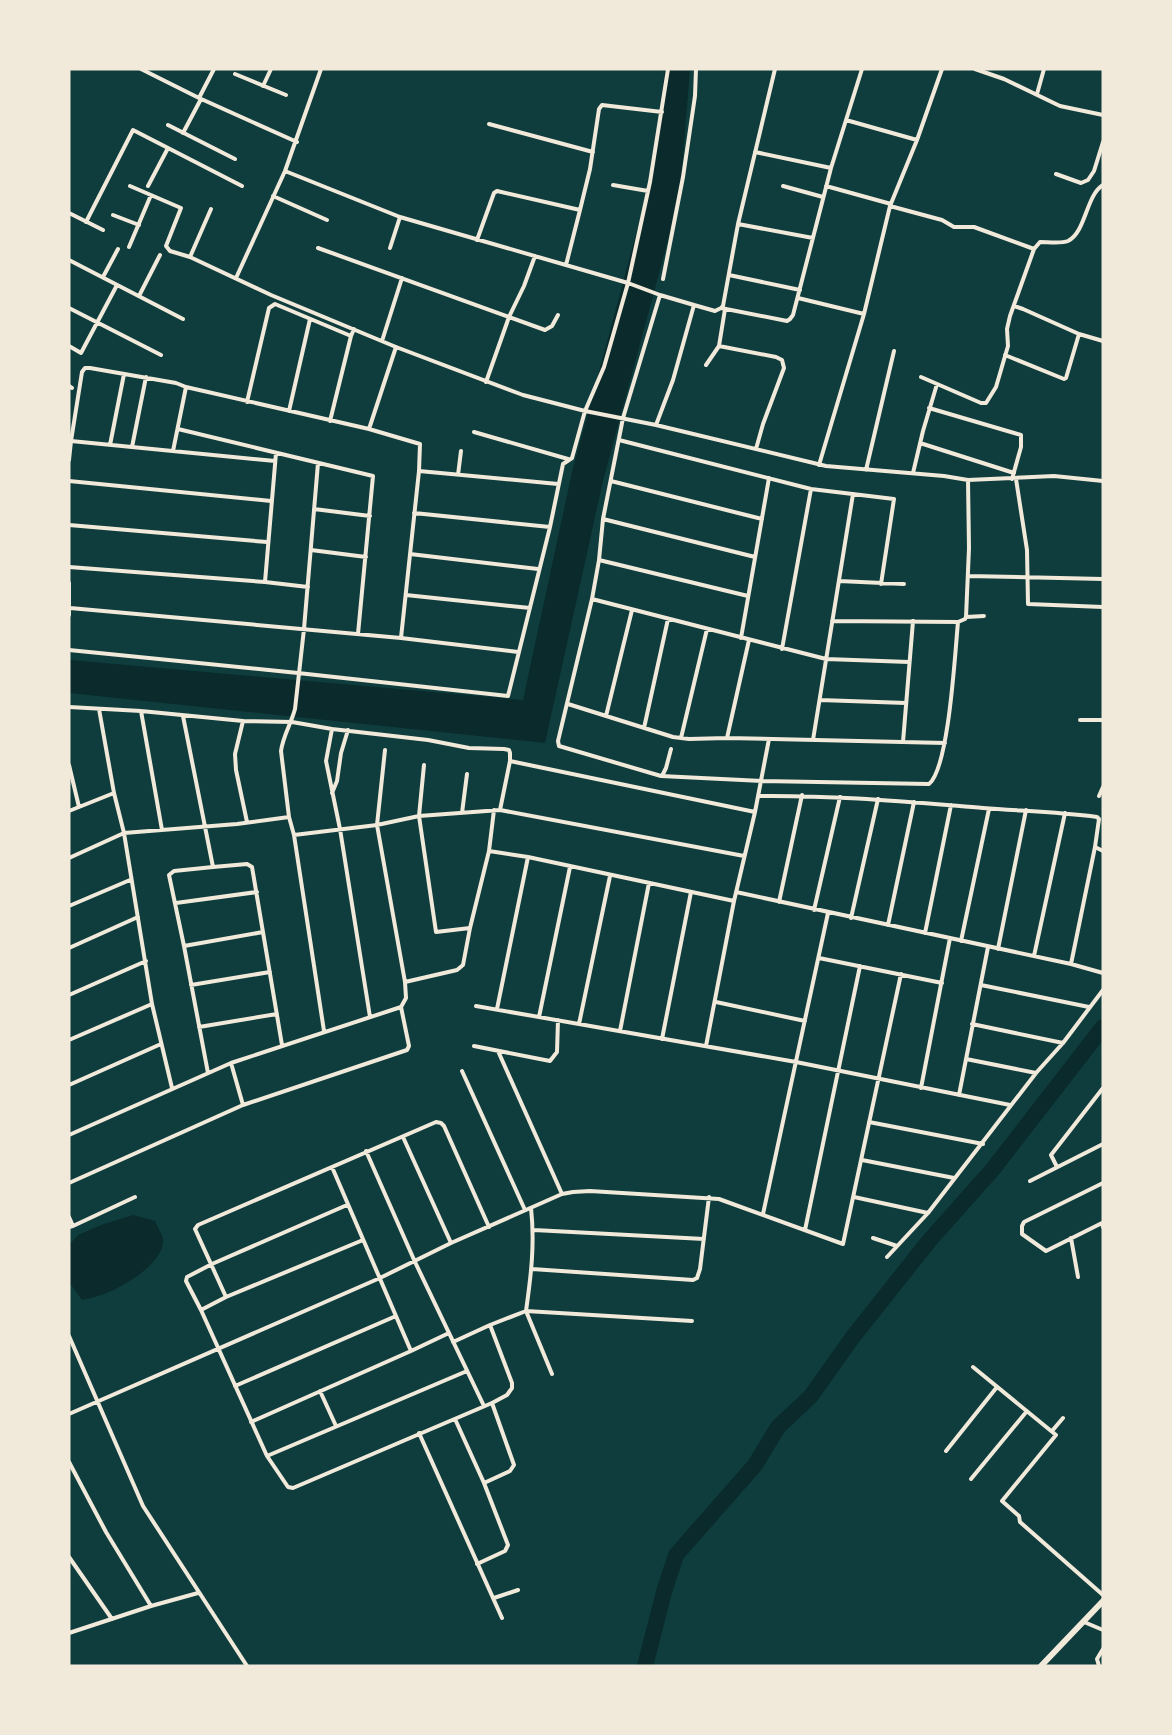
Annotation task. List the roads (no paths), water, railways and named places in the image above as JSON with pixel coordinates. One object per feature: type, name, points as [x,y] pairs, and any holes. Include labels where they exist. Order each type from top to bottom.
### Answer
[{"type":"main road","points":[[1041,1666],[1103,1601]]},
{"type":"street","points":[[141,69],[200,99],[297,142]]},
{"type":"street","points":[[183,133],[214,69]]},
{"type":"street","points":[[264,86],[271,69]]},
{"type":"street","points":[[236,278],[297,142],[321,69]]},
{"type":"street","points":[[69,650],[508,696],[550,527],[562,464],[573,458],[585,411],[604,367],[630,284],[668,69]]},
{"type":"street","points":[[663,279],[683,177],[695,96],[696,69]]},
{"type":"street","points":[[706,365],[719,346],[738,224],[775,69]]},
{"type":"street","points":[[285,171],[400,217],[630,284],[660,295],[715,311],[723,309],[787,321],[793,315],[831,168],[862,69]]},
{"type":"street","points":[[819,465],[864,314],[890,205],[917,140],[942,69]]},
{"type":"street","points":[[975,69],[1004,79],[1060,106],[1103,115]]},
{"type":"street","points":[[1037,94],[1044,69]]},
{"type":"street","points":[[235,74],[286,95]]},
{"type":"street","points":[[566,265],[593,152],[599,109],[602,105],[662,112]]},
{"type":"street","points":[[846,120],[917,140]]},
{"type":"street","points":[[489,124],[593,152]]},
{"type":"street","points":[[168,125],[235,159]]},
{"type":"street","points":[[86,222],[133,130],[242,186]]},
{"type":"street","points":[[1056,174],[1081,183],[1088,180],[1094,171],[1103,142]]},
{"type":"street","points":[[148,186],[168,148]]},
{"type":"street","points":[[755,152],[831,168]]},
{"type":"street","points":[[613,185],[648,191]]},
{"type":"street","points":[[921,377],[981,403],[986,403],[996,387],[1008,346],[1008,323],[1034,249],[1040,242],[1065,242],[1071,239],[1099,187],[1103,185]]},
{"type":"street","points":[[130,186],[182,208],[166,246],[170,251],[190,257],[272,295],[396,347],[524,395],[819,465],[969,480],[1054,476],[1103,481]]},
{"type":"street","points":[[783,186],[823,197]]},
{"type":"street","points":[[826,186],[942,220],[954,226],[974,227],[1034,249]]},
{"type":"street","points":[[477,240],[497,191],[580,210]]},
{"type":"street","points":[[129,247],[152,195]]},
{"type":"street","points":[[273,196],[327,220]]},
{"type":"street","points":[[190,257],[211,209]]},
{"type":"street","points":[[69,213],[103,230]]},
{"type":"street","points":[[113,215],[139,225]]},
{"type":"street","points":[[390,248],[400,217]]},
{"type":"street","points":[[738,224],[813,238]]},
{"type":"street","points":[[318,248],[545,330],[552,326],[558,315]]},
{"type":"street","points":[[103,277],[118,249]]},
{"type":"street","points":[[139,296],[160,255]]},
{"type":"street","points":[[486,382],[509,317],[535,256]]},
{"type":"street","points":[[69,260],[183,319]]},
{"type":"street","points":[[729,274],[800,290]]},
{"type":"street","points":[[382,341],[402,278]]},
{"type":"street","points":[[69,346],[81,353],[117,285]]},
{"type":"street","points":[[660,295],[623,418],[603,519],[592,599],[558,741],[559,746],[661,776],[762,782],[929,783],[933,781],[945,743],[958,622]]},
{"type":"street","points":[[798,298],[864,314]]},
{"type":"street","points":[[247,402],[270,306],[275,304],[351,336]]},
{"type":"street","points":[[656,426],[673,380],[694,305]]},
{"type":"street","points":[[1014,306],[1079,334],[1103,341]]},
{"type":"street","points":[[69,308],[161,355]]},
{"type":"street","points":[[289,411],[310,319]]},
{"type":"street","points":[[330,421],[354,329]]},
{"type":"street","points":[[1005,355],[1064,379],[1079,334]]},
{"type":"street","points":[[719,346],[782,360],[784,368],[756,449]]},
{"type":"street","points":[[369,429],[396,347]]},
{"type":"street","points":[[866,470],[894,351]]},
{"type":"street","points":[[69,460],[70,441],[84,369],[90,368],[176,382],[186,387],[369,429],[420,444],[401,638]]},
{"type":"street","points":[[110,445],[124,374]]},
{"type":"street","points":[[132,447],[146,377]]},
{"type":"street","points":[[913,473],[937,384]]},
{"type":"street","points":[[173,451],[186,387]]},
{"type":"street","points":[[929,408],[1021,435],[1021,447],[1014,479],[1027,550],[1028,604],[1103,607]]},
{"type":"street","points":[[178,429],[373,476],[358,634]]},
{"type":"street","points":[[474,432],[570,460]]},
{"type":"street","points":[[619,440],[811,489],[894,499],[880,584]]},
{"type":"street","points":[[70,441],[275,461]]},
{"type":"street","points":[[920,443],[1014,472]]},
{"type":"street","points":[[458,475],[461,451]]},
{"type":"street","points":[[265,582],[276,453]]},
{"type":"street","points":[[318,463],[295,709],[281,751],[289,817],[294,835],[324,1031]]},
{"type":"street","points":[[419,471],[558,484]]},
{"type":"street","points":[[741,638],[769,478]]},
{"type":"street","points":[[832,621],[958,622],[965,619],[969,548],[969,480]]},
{"type":"street","points":[[69,481],[271,501]]},
{"type":"street","points":[[611,481],[762,519]]},
{"type":"street","points":[[782,649],[811,489]]},
{"type":"street","points":[[813,740],[853,494]]},
{"type":"street","points":[[314,509],[370,516]]},
{"type":"street","points":[[414,513],[550,527]]},
{"type":"street","points":[[603,519],[755,557]]},
{"type":"street","points":[[69,525],[267,542]]},
{"type":"street","points":[[311,550],[366,557]]},
{"type":"street","points":[[410,554],[538,569]]},
{"type":"street","points":[[599,560],[748,596]]},
{"type":"street","points":[[69,567],[308,587]]},
{"type":"street","points":[[968,576],[1103,579]]},
{"type":"street","points":[[839,581],[904,584]]},
{"type":"street","points":[[69,583],[69,615]]},
{"type":"street","points":[[406,595],[530,608]]},
{"type":"street","points":[[592,599],[826,659],[909,662]]},
{"type":"street","points":[[70,608],[401,638],[518,652]]},
{"type":"street","points":[[606,716],[632,610]]},
{"type":"street","points":[[966,616],[984,616]]},
{"type":"street","points":[[644,728],[668,619]]},
{"type":"street","points":[[903,742],[913,621]]},
{"type":"street","points":[[681,738],[707,629]]},
{"type":"street","points":[[727,738],[748,640]]},
{"type":"street","points":[[820,700],[906,703]]},
{"type":"street","points":[[568,704],[644,728],[689,739],[945,743]]},
{"type":"street","points":[[69,707],[243,721],[292,722],[428,740],[469,748],[509,750],[510,761],[500,810]]},
{"type":"street","points":[[99,709],[114,793],[124,833],[152,1004],[172,1088]]},
{"type":"street","points":[[141,711],[162,830]]},
{"type":"street","points":[[183,716],[213,867]]},
{"type":"street","points":[[1080,720],[1103,720]]},
{"type":"street","points":[[243,721],[236,754],[236,771],[247,822]]},
{"type":"street","points":[[332,729],[326,761],[340,829],[370,1017]]},
{"type":"street","points":[[332,793],[338,781],[341,753],[348,730]]},
{"type":"street","points":[[706,1046],[769,739]]},
{"type":"street","points":[[69,1183],[243,1105],[407,1050],[409,1046],[401,1007],[406,998],[405,982],[377,825],[385,750]]},
{"type":"street","points":[[661,776],[671,750]]},
{"type":"street","points":[[510,761],[755,812]]},
{"type":"street","points":[[69,765],[79,807]]},
{"type":"street","points":[[424,765],[419,816],[436,932],[470,928]]},
{"type":"street","points":[[462,813],[467,774]]},
{"type":"street","points":[[1099,796],[1103,787]]},
{"type":"street","points":[[69,812],[114,793]]},
{"type":"street","points":[[758,796],[802,795],[878,799],[1103,817]]},
{"type":"street","points":[[779,902],[802,795]]},
{"type":"street","points":[[814,910],[840,797]]},
{"type":"street","points":[[851,918],[878,799]]},
{"type":"street","points":[[888,925],[914,802]]},
{"type":"street","points":[[925,933],[951,806]]},
{"type":"street","points":[[961,941],[989,809]]},
{"type":"street","points":[[405,982],[460,969],[465,960],[470,928],[489,851],[494,810]]},
{"type":"street","points":[[294,835],[377,825],[419,816],[500,810],[744,856]]},
{"type":"street","points":[[998,949],[1026,810]]},
{"type":"street","points":[[1034,956],[1065,813]]},
{"type":"street","points":[[69,858],[124,833],[289,817]]},
{"type":"street","points":[[1071,964],[1095,847],[1099,819],[1097,817]]},
{"type":"street","points":[[1095,847],[1103,851]]},
{"type":"street","points":[[489,851],[528,857],[734,901]]},
{"type":"street","points":[[497,1009],[528,857]]},
{"type":"street","points":[[208,1073],[169,875],[172,871],[247,864],[252,867],[282,1045]]},
{"type":"street","points":[[539,1017],[570,867]]},
{"type":"street","points":[[579,1024],[610,876]]},
{"type":"street","points":[[69,906],[130,879]]},
{"type":"street","points":[[620,1031],[649,883]]},
{"type":"street","points":[[176,903],[257,892]]},
{"type":"street","points":[[662,1039],[691,892]]},
{"type":"street","points":[[736,892],[1071,964],[1103,973]]},
{"type":"street","points":[[763,1214],[828,913]]},
{"type":"street","points":[[69,948],[138,917]]},
{"type":"street","points":[[184,945],[263,932]]},
{"type":"street","points":[[921,1088],[950,938]]},
{"type":"street","points":[[959,1095],[988,947]]},
{"type":"street","points":[[819,958],[942,983]]},
{"type":"street","points":[[69,995],[146,961]]},
{"type":"street","points":[[805,1230],[860,966]]},
{"type":"street","points":[[191,986],[270,972]]},
{"type":"street","points":[[69,1414],[380,1278],[525,1210],[573,1191],[709,1197],[844,1243],[901,974]]},
{"type":"street","points":[[981,985],[1089,1007]]},
{"type":"street","points":[[887,1257],[928,1213],[983,1144],[1009,1105],[1063,1043],[1103,990]]},
{"type":"street","points":[[716,1002],[805,1021]]},
{"type":"street","points":[[69,1040],[152,1004]]},
{"type":"street","points":[[476,1006],[796,1062],[1009,1105]]},
{"type":"street","points":[[69,1135],[231,1063],[401,1007]]},
{"type":"street","points":[[199,1027],[277,1014]]},
{"type":"street","points":[[474,1046],[547,1061],[552,1060],[556,1052],[558,1020]]},
{"type":"street","points":[[972,1023],[1063,1043]]},
{"type":"street","points":[[69,1085],[161,1044]]},
{"type":"street","points":[[498,1051],[562,1194]]},
{"type":"street","points":[[966,1059],[1036,1072]]},
{"type":"street","points":[[231,1063],[243,1105]]},
{"type":"street","points":[[462,1071],[525,1210]]},
{"type":"street","points":[[1057,1167],[1051,1155],[1103,1088]]},
{"type":"street","points":[[226,1298],[195,1229],[198,1225],[436,1122],[443,1124],[489,1227]]},
{"type":"street","points":[[869,1122],[983,1144]]},
{"type":"street","points":[[403,1137],[451,1244]]},
{"type":"street","points":[[1030,1181],[1103,1144]]},
{"type":"street","points":[[366,1151],[415,1262],[484,1406]]},
{"type":"street","points":[[861,1160],[954,1178]]},
{"type":"street","points":[[332,1167],[411,1351]]},
{"type":"street","points":[[1103,1183],[1024,1222],[1022,1234],[1046,1251],[1102,1223],[1103,1227]]},
{"type":"street","points":[[69,1217],[71,1227],[135,1197]]},
{"type":"street","points":[[532,1269],[693,1280],[697,1278],[700,1269],[709,1197]]},
{"type":"street","points":[[854,1197],[928,1213]]},
{"type":"street","points":[[347,1205],[212,1264],[187,1277],[186,1281],[267,1456],[288,1487],[293,1488],[507,1395],[513,1386],[490,1324]]},
{"type":"street","points":[[531,1208],[534,1230],[532,1269],[526,1311],[552,1374]]},
{"type":"street","points":[[534,1230],[704,1239]]},
{"type":"street","points":[[873,1238],[897,1246]]},
{"type":"street","points":[[1071,1238],[1078,1277]]},
{"type":"street","points":[[201,1310],[363,1240]]},
{"type":"street","points":[[453,1342],[490,1324],[526,1311],[692,1322]]},
{"type":"street","points":[[236,1386],[396,1316]]},
{"type":"street","points":[[251,1422],[449,1333]]},
{"type":"street","points":[[69,1336],[143,1506],[247,1666]]},
{"type":"street","points":[[973,1367],[1056,1435],[1002,1502],[1019,1516],[1020,1522],[1103,1595]]},
{"type":"street","points":[[267,1456],[467,1371]]},
{"type":"street","points":[[946,1451],[997,1387]]},
{"type":"street","points":[[320,1391],[336,1426]]},
{"type":"street","points":[[484,1483],[510,1471],[514,1466],[492,1403]]},
{"type":"street","points":[[971,1479],[1027,1411]]},
{"type":"street","points":[[1052,1431],[1063,1418]]},
{"type":"street","points":[[455,1419],[484,1483],[508,1547],[505,1551],[477,1564]]},
{"type":"street","points":[[419,1433],[502,1618]]},
{"type":"street","points":[[70,1464],[106,1532],[151,1606]]},
{"type":"street","points":[[69,1557],[112,1619]]},
{"type":"street","points":[[494,1598],[518,1590]]},
{"type":"street","points":[[69,1633],[198,1593]]},
{"type":"street","points":[[1084,1622],[1103,1630]]},
{"type":"street","points":[[1099,1666],[1097,1659],[1103,1649]]},
{"type":"water","points":[[665,69],[690,69],[680,196],[603,481],[545,743],[69,693],[70,660],[523,700],[572,472],[650,182]]},
{"type":"water","points":[[133,1215],[155,1221],[163,1239],[158,1256],[144,1271],[125,1284],[96,1297],[82,1300],[69,1282],[69,1245],[78,1235]]},
{"type":"waterway","points":[[645,1666],[676,1555],[755,1465],[778,1427],[811,1396],[852,1338],[929,1241],[993,1169],[1103,1027]]}]
